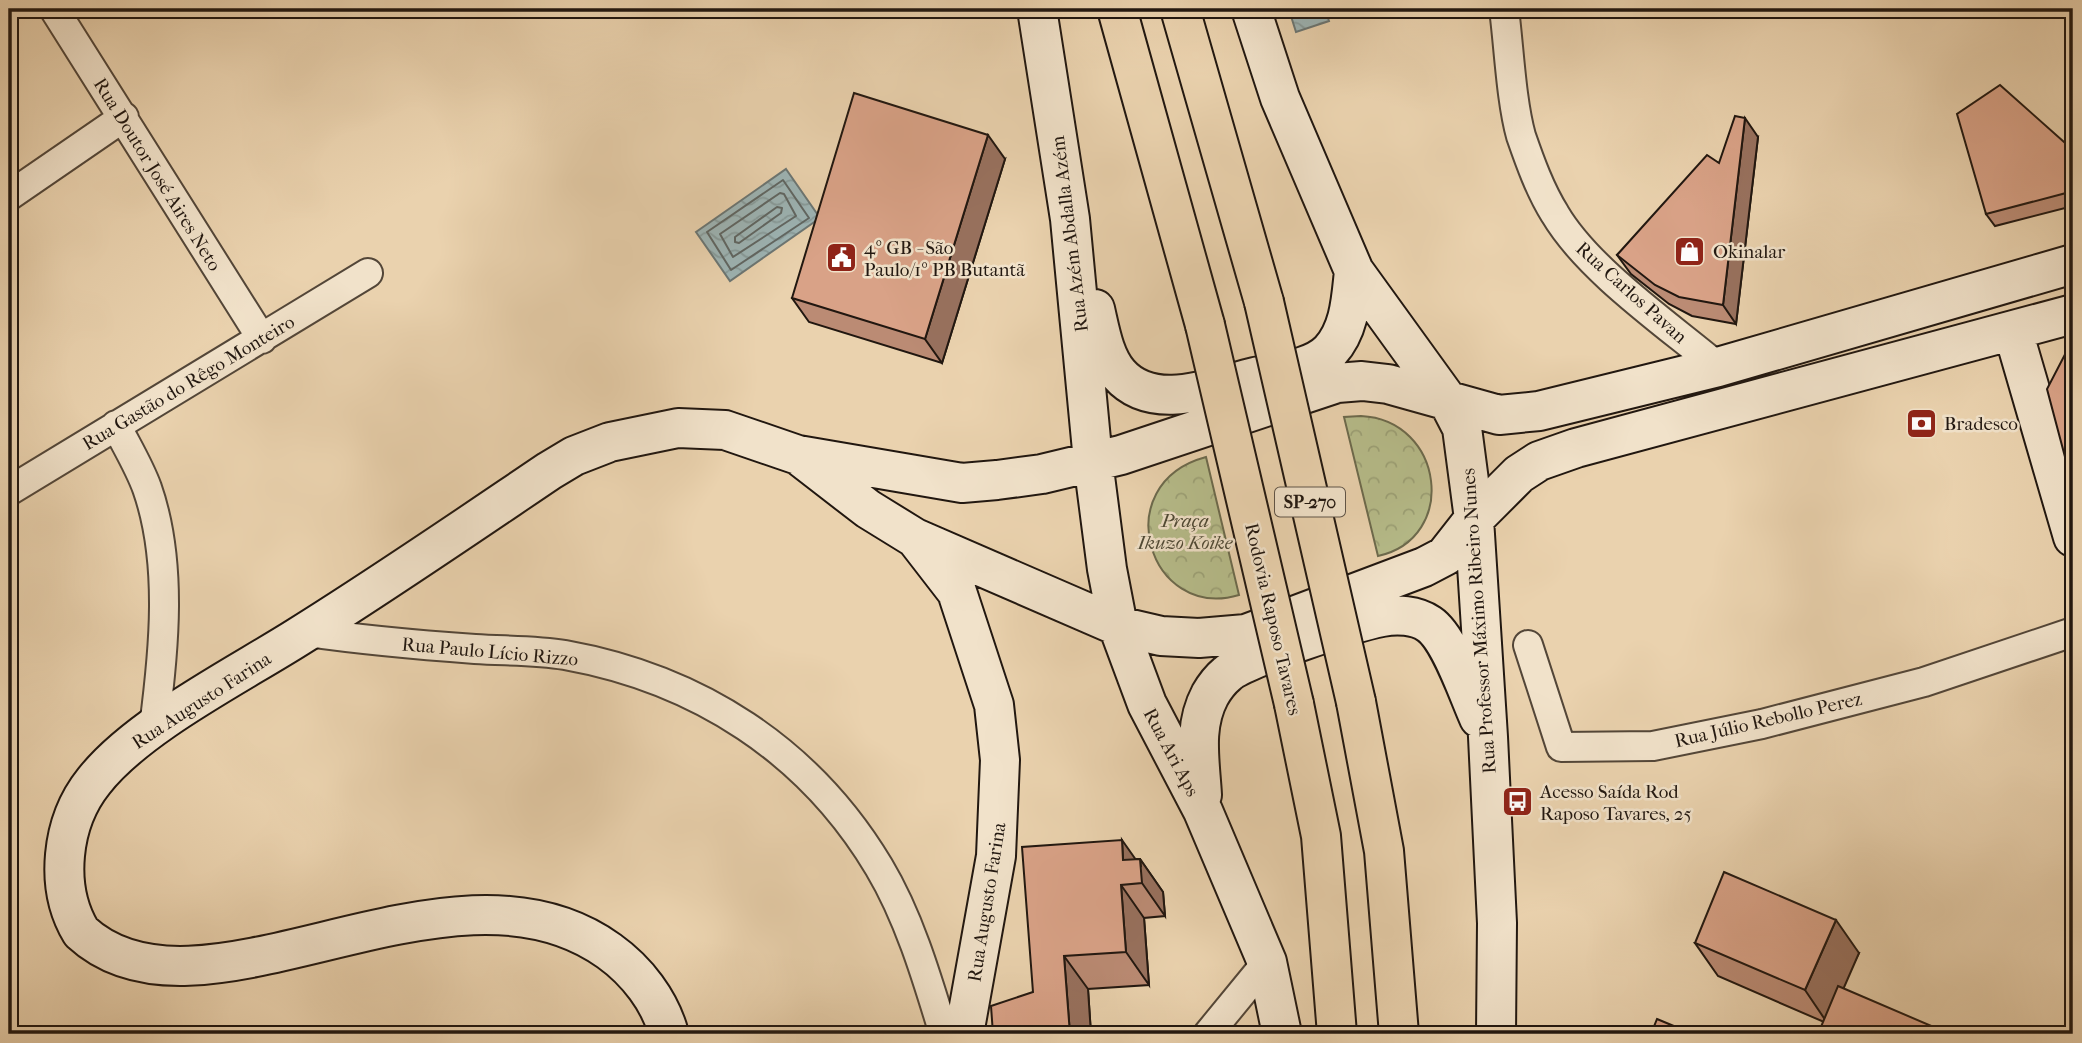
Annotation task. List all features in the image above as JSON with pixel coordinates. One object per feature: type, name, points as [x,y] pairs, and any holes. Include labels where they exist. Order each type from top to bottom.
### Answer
[{"type":"highway","name":"Rodovia Raposo Tavares","points":[[1117,9],[1205,325],[1294,704],[1321,836],[1337,1034]]},
{"type":"highway","name":"SP-270","points":[[1180,9],[1264,302],[1356,702],[1384,851],[1399,1034]]},
{"type":"main road","name":"Rua Azém Abdalla Azém","points":[[1037,9],[1070,219],[1093,461]]},
{"type":"main road","name":"Rua Professor Máximo Ribeiro Nunes","points":[[1251,9],[1280,98],[1354,271],[1448,401],[1462,428],[1474,519],[1488,737],[1497,923],[1496,1034]]},
{"type":"main road","points":[[1070,219],[1106,352],[1119,374],[1151,394],[1177,396],[1299,368],[1328,353],[1340,337],[1349,316],[1354,271]]},
{"type":"main road","name":"Rua Augusto Farina","points":[[175,999],[163,997],[124,979],[92,950],[72,917],[64,883],[66,845],[75,813],[93,782],[119,754],[154,727],[307,632],[549,471],[574,456],[610,442],[678,428],[725,430],[798,455],[962,483],[1042,474],[1191,434],[1337,383],[1362,381],[1388,384],[1499,415],[1539,411],[1718,367],[2073,264]]},
{"type":"main road","name":"Rua Augusto Farina","points":[[798,455],[868,509],[915,538],[1118,626],[1161,636],[1199,638],[1246,634],[1424,567],[1446,556],[1474,519],[1518,474],[1539,461],[1576,447],[2073,314]]},
{"type":"main road","points":[[2013,331],[2073,537]]},
{"type":"main road","name":"Rua Ari Aps","points":[[1093,461],[1107,569],[1118,626],[1147,704],[1203,811],[1267,962],[1282,1034]]},
{"type":"main road","name":"Rua Augusto Farina","points":[[915,538],[957,592],[995,705],[1000,760],[996,856],[964,1034]]},
{"type":"main road","points":[[1203,811],[1198,738],[1200,717],[1211,693],[1227,673],[1252,660],[1384,617],[1409,616],[1428,623],[1440,634],[1488,737]]},
{"type":"main road","points":[[265,990],[477,925],[516,921],[553,924],[594,940],[625,962],[655,1000],[669,1034]]},
{"type":"street","name":"Rua Doutor José Aires Neto","points":[[54,9],[262,339]]},
{"type":"street","name":"Rua Carlos Pavan","points":[[1504,9],[1520,133],[1555,215],[1574,240],[1614,280],[1718,367]]},
{"type":"street","points":[[9,196],[124,117]]},
{"type":"street","name":"Rua Gastão do Rêgo Monteiro","points":[[9,491],[368,273]]},
{"type":"street","points":[[116,425],[147,487],[158,531],[162,573],[162,670],[154,727]]},
{"type":"street","name":"Rua Paulo Lício Rizzo","points":[[307,632],[374,641],[561,655],[613,665],[659,680],[749,727],[802,767],[845,815],[880,869],[929,984],[944,1034]]},
{"type":"street","name":"Rua Júlio Rebollo Perez","points":[[1528,645],[1561,747],[1640,746],[1762,724],[1924,682],[2073,632]]},
{"type":"street","points":[[1208,1034],[1267,962]]},
{"type":"green space","points":[[1361,416],[1389,422],[1410,437],[1424,457],[1431,481],[1430,505],[1421,527],[1404,545],[1378,556],[1344,417]]},
{"type":"green space","name":"Praça Ikuzo Koike","points":[[1206,457],[1239,595],[1208,598],[1182,589],[1163,570],[1151,546],[1149,520],[1156,494],[1175,472]]},
{"type":"water","points":[[1304,9],[1325,9],[1329,21],[1296,32],[1290,13]]},
{"type":"water","points":[[786,169],[820,218],[730,281],[696,232]]},
{"type":"building","points":[[2000,85],[2073,150],[2073,187],[2066,193],[1986,214],[1957,114]]},
{"type":"building","points":[[854,93],[988,135],[925,339],[792,298]]},
{"type":"building","points":[[1735,116],[1745,118],[1723,305],[1679,297],[1655,285],[1617,255],[1707,155],[1719,163]]},
{"type":"building","points":[[2073,339],[2073,487],[2047,389]]},
{"type":"building","points":[[1122,840],[1123,860],[1140,859],[1142,883],[1121,885],[1126,952],[1064,956],[1070,1034],[993,1034],[991,1006],[1033,992],[1022,847]]},
{"type":"building","points":[[1724,872],[1836,920],[1805,990],[1695,943]]},
{"type":"building","points":[[1838,986],[1950,1034],[1818,1034]]},
{"type":"building","points":[[1657,1019],[1693,1034],[1651,1034]]},
{"type":"place","name":"Okinalar","points":[[1690,251]]},
{"type":"place","name":"4º GB - São Paulo/1º PB Butantã","points":[[841,258]]},
{"type":"place","name":"Bradesco","points":[[1921,423]]},
{"type":"place","name":"Acesso Saída Rod Raposo Tavares, 25","points":[[1517,802]]}]
